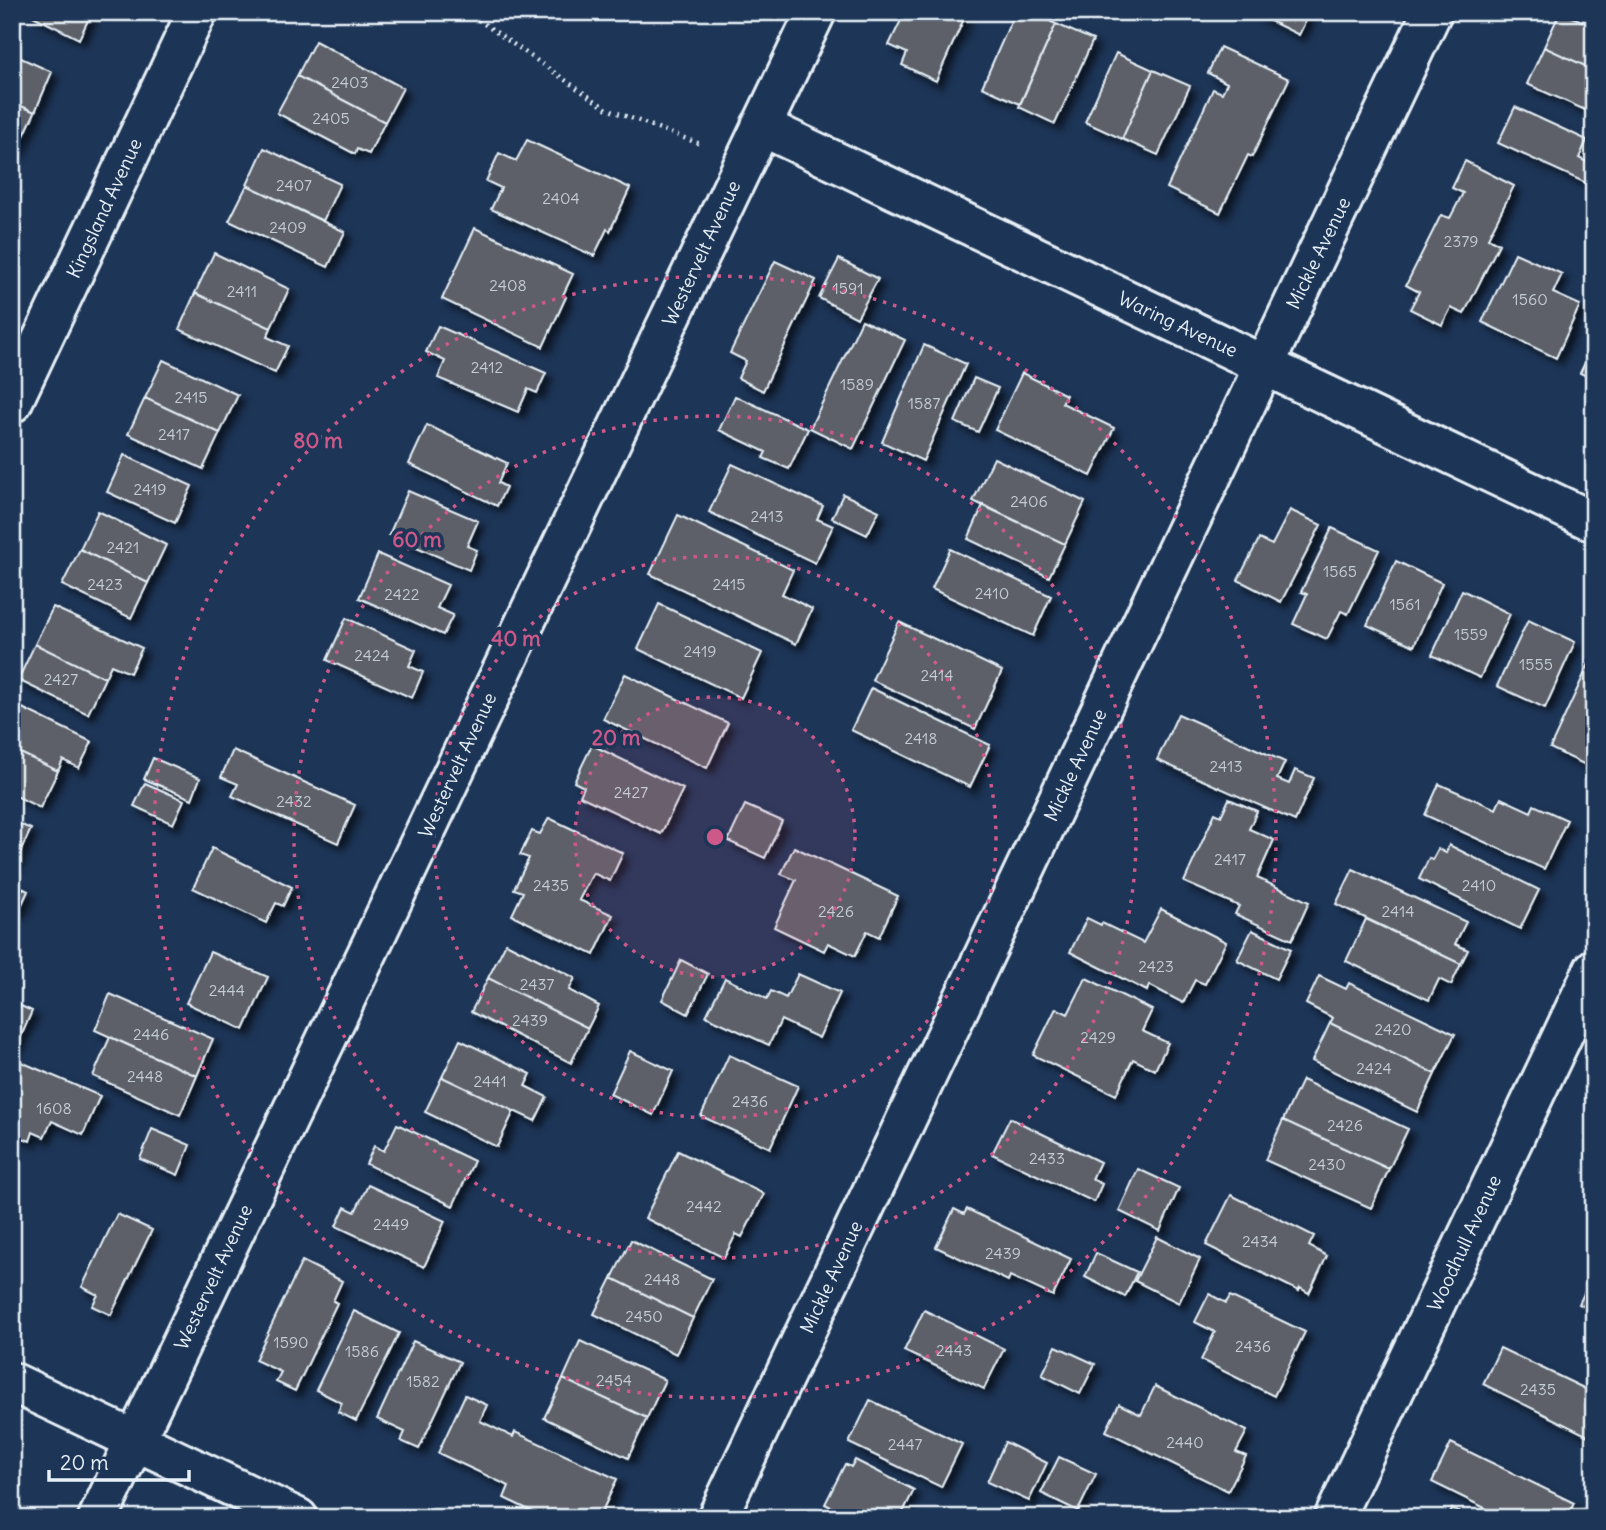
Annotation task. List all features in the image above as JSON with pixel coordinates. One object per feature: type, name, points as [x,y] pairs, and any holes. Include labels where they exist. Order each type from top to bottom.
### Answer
[{"type":"street","name":"Kingsland Avenue","points":[[12,403],[197,12]]},
{"type":"street","name":"Westervelt Avenue","points":[[98,1518],[816,12]]},
{"type":"street","name":"Mickle Avenue","points":[[717,1518],[1432,12]]},
{"type":"street","name":"Waring Avenue","points":[[761,126],[1594,522]]},
{"type":"street","name":"Woodhull Avenue","points":[[1334,1518],[1594,969]]},
{"type":"street","points":[[12,1382],[298,1518]]},
{"type":"path","points":[[467,12],[607,108],[700,144]]},
{"type":"building","points":[[25,12],[92,12],[79,39]]},
{"type":"building","points":[[905,12],[967,12],[936,81],[902,65],[907,53],[889,45]]},
{"type":"building","points":[[1015,12],[1031,12],[1056,24],[1020,104],[982,87]]},
{"type":"building","points":[[1252,12],[1310,12],[1299,35]]},
{"type":"building","points":[[1560,12],[1594,26],[1594,70],[1544,47]]},
{"type":"building","points":[[1056,24],[1093,40],[1055,124],[1019,107]]},
{"type":"building","points":[[315,41],[403,88],[385,122],[297,76]]},
{"type":"building","points":[[1220,47],[1289,79],[1252,157],[1248,155],[1220,213],[1167,188],[1213,89],[1222,93],[1227,83],[1208,73]]},
{"type":"building","points":[[1544,47],[1594,70],[1594,114],[1527,84]]},
{"type":"building","points":[[1116,53],[1153,70],[1122,139],[1085,122]]},
{"type":"building","points":[[12,54],[52,72],[35,112],[12,102]]},
{"type":"building","points":[[1153,70],[1190,86],[1158,155],[1122,139]]},
{"type":"building","points":[[297,76],[385,122],[369,154],[357,149],[355,154],[277,113]]},
{"type":"building","points":[[12,102],[35,112],[17,151],[12,149]]},
{"type":"building","points":[[1515,107],[1587,140],[1579,158],[1594,166],[1586,183],[1498,143]]},
{"type":"building","points":[[527,140],[630,188],[610,231],[607,229],[594,256],[491,209],[501,188],[486,181],[499,153],[516,161]]},
{"type":"building","points":[[264,148],[340,184],[323,221],[247,185]]},
{"type":"building","points":[[1465,161],[1514,186],[1488,238],[1499,244],[1464,314],[1451,308],[1442,325],[1410,309],[1419,292],[1406,285],[1441,215],[1450,218],[1463,193],[1452,188]]},
{"type":"building","points":[[247,185],[345,232],[328,267],[229,221]]},
{"type":"building","points":[[475,228],[573,274],[563,295],[566,297],[543,347],[442,299]]},
{"type":"building","points":[[214,253],[289,289],[271,328],[195,293]]},
{"type":"building","points":[[1515,253],[1562,274],[1553,293],[1580,305],[1556,358],[1482,322]]},
{"type":"building","points":[[839,259],[878,279],[857,318],[819,298]]},
{"type":"building","points":[[775,261],[816,280],[763,391],[738,378],[746,361],[730,353]]},
{"type":"building","points":[[195,293],[271,328],[267,337],[288,346],[275,373],[179,329]]},
{"type":"building","points":[[862,320],[905,340],[853,449],[810,428]]},
{"type":"building","points":[[438,326],[546,373],[537,393],[528,389],[518,412],[438,378],[445,361],[426,352]]},
{"type":"building","points":[[1594,344],[1594,379],[1580,373]]},
{"type":"building","points":[[924,345],[966,364],[923,461],[882,442]]},
{"type":"building","points":[[163,360],[238,395],[220,433],[145,398]]},
{"type":"building","points":[[1022,373],[1066,395],[1062,403],[1114,428],[1091,476],[995,430]]},
{"type":"building","points":[[974,378],[998,388],[978,432],[955,422]]},
{"type":"building","points":[[735,396],[808,429],[789,469],[763,458],[766,452],[719,430]]},
{"type":"building","points":[[145,398],[220,433],[203,469],[128,434]]},
{"type":"building","points":[[427,425],[507,463],[498,483],[506,487],[497,506],[409,464]]},
{"type":"building","points":[[124,455],[192,486],[175,523],[107,492]]},
{"type":"building","points":[[994,458],[1085,502],[1065,544],[973,501]]},
{"type":"building","points":[[732,464],[823,506],[817,519],[833,526],[815,563],[709,512]]},
{"type":"building","points":[[408,491],[478,521],[467,546],[477,550],[469,570],[389,535]]},
{"type":"building","points":[[843,494],[879,511],[867,535],[832,518]]},
{"type":"building","points":[[983,505],[1065,544],[1049,577],[968,539]]},
{"type":"building","points":[[1290,510],[1321,525],[1281,602],[1238,580],[1259,539],[1272,545]]},
{"type":"building","points":[[98,511],[166,545],[148,583],[80,549]]},
{"type":"building","points":[[678,515],[793,570],[782,594],[812,609],[796,644],[650,574]]},
{"type":"building","points":[[1332,528],[1379,550],[1348,614],[1341,611],[1327,639],[1293,624],[1307,594],[1301,592]]},
{"type":"building","points":[[80,549],[148,583],[131,618],[62,585]]},
{"type":"building","points":[[950,549],[1051,596],[1033,636],[932,589]]},
{"type":"building","points":[[378,554],[448,585],[437,608],[453,615],[443,635],[359,598]]},
{"type":"building","points":[[1396,561],[1442,583],[1414,646],[1367,625]]},
{"type":"building","points":[[1462,590],[1510,614],[1480,678],[1432,655]]},
{"type":"building","points":[[659,604],[762,653],[741,698],[638,649]]},
{"type":"building","points":[[53,607],[142,648],[130,673],[111,665],[105,678],[35,644]]},
{"type":"building","points":[[346,618],[416,650],[409,666],[423,672],[412,698],[327,660]]},
{"type":"building","points":[[1528,620],[1575,642],[1545,708],[1497,686]]},
{"type":"building","points":[[899,622],[1002,671],[975,729],[872,680]]},
{"type":"building","points":[[35,644],[105,678],[88,714],[18,680]]},
{"type":"building","points":[[1594,655],[1594,769],[1550,748]]},
{"type":"building","points":[[625,674],[728,723],[707,768],[603,719]]},
{"type":"building","points":[[871,688],[990,745],[970,787],[851,730]]},
{"type":"building","points":[[12,703],[92,742],[79,768],[63,760],[58,771],[12,749]]},
{"type":"building","points":[[1178,714],[1285,762],[1277,779],[1289,784],[1295,770],[1314,778],[1295,821],[1157,760]]},
{"type":"building","points":[[592,745],[683,789],[661,834],[580,796],[584,787],[574,782]]},
{"type":"building","points":[[12,749],[58,771],[40,808],[12,794]]},
{"type":"building","points":[[233,750],[355,805],[338,843],[232,796],[238,784],[221,777]]},
{"type":"building","points":[[153,758],[200,778],[192,799],[144,779]]},
{"type":"building","points":[[145,783],[184,800],[173,824],[134,806]]},
{"type":"building","points":[[1439,784],[1496,809],[1501,798],[1531,812],[1534,805],[1567,820],[1544,869],[1425,815]]},
{"type":"building","points":[[1229,799],[1257,811],[1249,829],[1274,840],[1257,878],[1309,902],[1292,940],[1235,914],[1239,906],[1184,882],[1215,813],[1221,816]]},
{"type":"building","points":[[745,805],[782,821],[765,858],[728,841]]},
{"type":"building","points":[[549,818],[623,853],[610,881],[593,873],[579,900],[613,915],[594,955],[512,915],[523,892],[514,889],[529,858],[520,855],[532,831],[540,834]]},
{"type":"building","points":[[12,821],[31,829],[14,865],[12,865]]},
{"type":"building","points":[[1449,845],[1539,890],[1520,929],[1419,879],[1429,858],[1432,860],[1438,849],[1446,853]]},
{"type":"building","points":[[794,847],[898,896],[879,937],[867,931],[855,956],[828,943],[824,951],[774,927],[796,880],[781,874]]},
{"type":"building","points":[[212,848],[292,887],[283,906],[276,903],[266,923],[193,888]]},
{"type":"building","points":[[1353,869],[1466,922],[1455,944],[1468,950],[1461,964],[1336,904]]},
{"type":"building","points":[[12,883],[28,891],[18,913],[12,910]]},
{"type":"building","points":[[1161,909],[1226,942],[1205,984],[1195,980],[1183,1003],[1149,985],[1147,991],[1070,952],[1087,918],[1143,943]]},
{"type":"building","points":[[1366,919],[1461,964],[1451,985],[1439,979],[1429,1000],[1346,961]]},
{"type":"building","points":[[1252,930],[1291,949],[1276,979],[1237,960]]},
{"type":"building","points":[[506,943],[575,978],[569,990],[599,1006],[588,1028],[488,978]]},
{"type":"building","points":[[210,952],[268,977],[244,1030],[186,1003]]},
{"type":"building","points":[[681,960],[708,974],[688,1014],[662,1000]]},
{"type":"building","points":[[798,974],[840,993],[819,1038],[781,1020],[769,1045],[706,1016],[725,978],[767,999],[771,991],[786,998]]},
{"type":"building","points":[[1319,976],[1346,989],[1349,983],[1455,1034],[1435,1074],[1330,1023],[1333,1018],[1306,1004]]},
{"type":"building","points":[[488,978],[588,1028],[571,1063],[471,1012]]},
{"type":"building","points":[[1086,978],[1152,1010],[1142,1031],[1168,1043],[1155,1070],[1133,1059],[1116,1095],[1033,1055],[1056,1008],[1068,1014]]},
{"type":"building","points":[[110,994],[213,1039],[197,1076],[95,1030]]},
{"type":"building","points":[[12,1002],[32,1011],[16,1048],[12,1046]]},
{"type":"building","points":[[1330,1023],[1435,1074],[1417,1112],[1312,1061]]},
{"type":"building","points":[[110,1037],[197,1076],[180,1115],[93,1076]]},
{"type":"building","points":[[460,1040],[531,1074],[525,1086],[547,1097],[535,1121],[442,1077]]},
{"type":"building","points":[[630,1051],[673,1071],[653,1115],[610,1094]]},
{"type":"building","points":[[729,1055],[798,1086],[770,1148],[701,1116]]},
{"type":"building","points":[[12,1058],[100,1096],[83,1135],[52,1121],[44,1137],[33,1132],[30,1141],[12,1134]]},
{"type":"building","points":[[442,1077],[514,1111],[497,1147],[425,1112]]},
{"type":"building","points":[[1302,1080],[1408,1129],[1389,1169],[1283,1120]]},
{"type":"building","points":[[1010,1118],[1100,1162],[1092,1179],[1102,1184],[1094,1202],[992,1154]]},
{"type":"building","points":[[1283,1120],[1389,1169],[1371,1208],[1265,1160]]},
{"type":"building","points":[[397,1124],[474,1161],[453,1206],[366,1164],[374,1146],[384,1151]]},
{"type":"building","points":[[152,1129],[190,1145],[178,1175],[140,1159]]},
{"type":"building","points":[[678,1151],[764,1194],[742,1237],[736,1234],[724,1258],[645,1218]]},
{"type":"building","points":[[1138,1169],[1179,1188],[1160,1231],[1119,1211]]},
{"type":"building","points":[[368,1185],[445,1221],[424,1267],[336,1226],[345,1207],[355,1212]]},
{"type":"building","points":[[1231,1195],[1314,1236],[1309,1246],[1327,1256],[1309,1293],[1300,1288],[1299,1291],[1206,1245]]},
{"type":"building","points":[[954,1209],[964,1214],[967,1209],[1071,1259],[1053,1296],[1010,1276],[1008,1281],[936,1247]]},
{"type":"building","points":[[117,1214],[152,1230],[111,1315],[92,1306],[98,1295],[82,1287]]},
{"type":"building","points":[[1157,1237],[1200,1259],[1179,1303],[1135,1281]]},
{"type":"building","points":[[631,1240],[712,1279],[693,1318],[612,1278]]},
{"type":"building","points":[[1096,1253],[1137,1272],[1125,1297],[1085,1277]]},
{"type":"building","points":[[302,1261],[342,1281],[333,1301],[337,1303],[295,1391],[276,1382],[281,1372],[255,1360]]},
{"type":"building","points":[[1594,1272],[1594,1311],[1579,1304]]},
{"type":"building","points":[[612,1278],[693,1318],[676,1354],[594,1314]]},
{"type":"building","points":[[1209,1294],[1226,1303],[1230,1296],[1305,1332],[1274,1396],[1201,1360],[1215,1332],[1195,1322]]},
{"type":"building","points":[[924,1310],[1004,1349],[984,1389],[904,1351]]},
{"type":"building","points":[[354,1311],[399,1333],[356,1421],[338,1412],[342,1403],[316,1390]]},
{"type":"building","points":[[413,1341],[460,1362],[419,1449],[401,1441],[405,1432],[377,1419]]},
{"type":"building","points":[[580,1341],[665,1380],[647,1418],[563,1379]]},
{"type":"building","points":[[1056,1346],[1095,1364],[1080,1394],[1042,1375]]},
{"type":"building","points":[[1500,1348],[1594,1393],[1594,1439],[1483,1384]]},
{"type":"building","points":[[563,1379],[647,1418],[628,1458],[544,1418]]},
{"type":"building","points":[[1155,1386],[1247,1431],[1236,1452],[1246,1456],[1228,1491],[1106,1431],[1119,1404],[1141,1415]]},
{"type":"building","points":[[465,1395],[487,1405],[480,1421],[513,1437],[515,1432],[617,1479],[599,1518],[546,1518],[504,1498],[509,1486],[438,1453]]},
{"type":"building","points":[[870,1400],[962,1444],[941,1487],[849,1443]]},
{"type":"building","points":[[1005,1442],[1047,1463],[1029,1501],[987,1482]]},
{"type":"building","points":[[1451,1443],[1574,1503],[1567,1518],[1505,1518],[1432,1482]]},
{"type":"building","points":[[1059,1457],[1096,1474],[1078,1511],[1041,1493]]},
{"type":"building","points":[[855,1460],[914,1490],[900,1518],[852,1518],[825,1504],[845,1464],[851,1467]]},
{"type":"building","points":[[1452,1509],[1470,1518],[1448,1518]]}]
